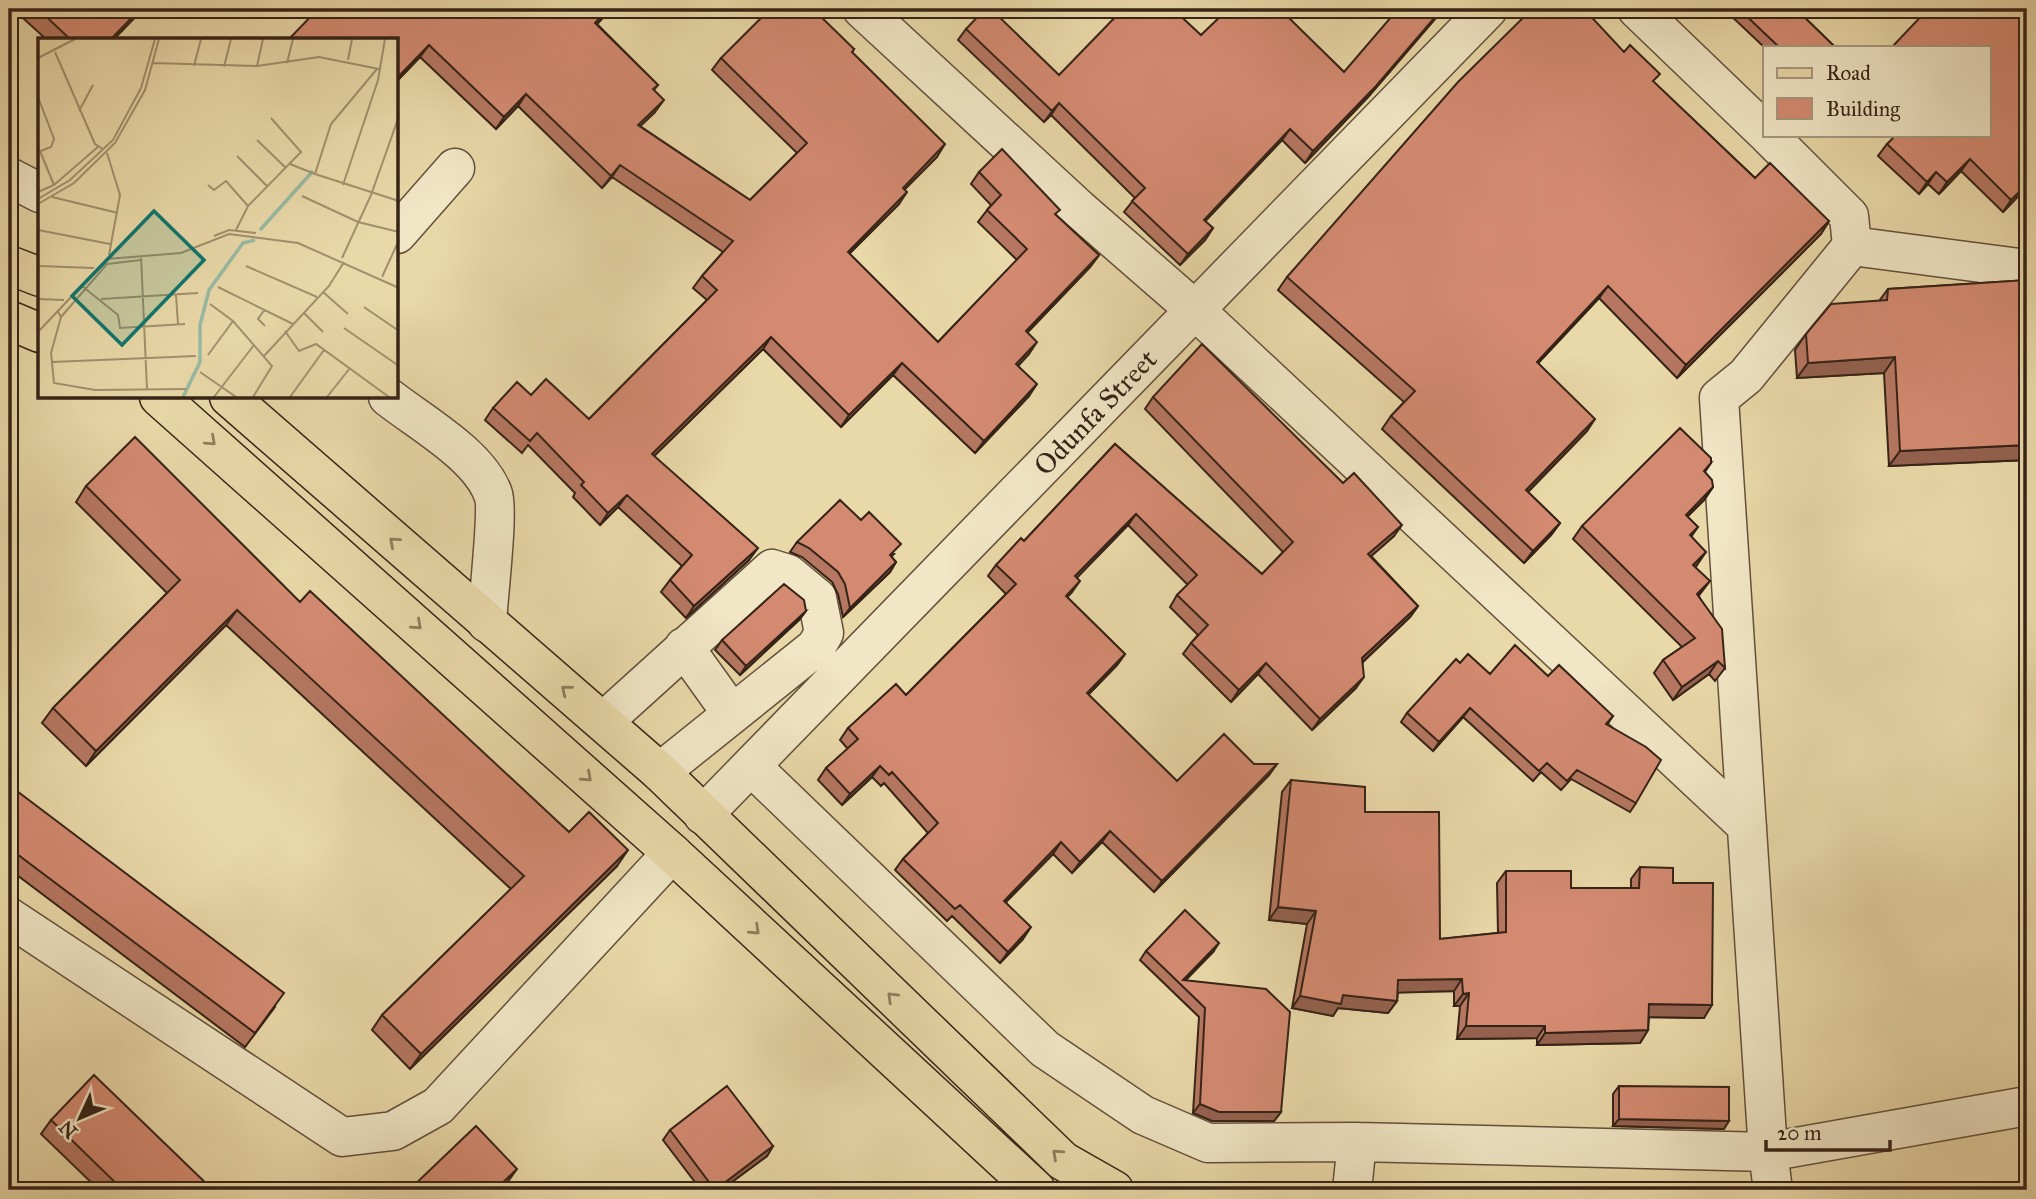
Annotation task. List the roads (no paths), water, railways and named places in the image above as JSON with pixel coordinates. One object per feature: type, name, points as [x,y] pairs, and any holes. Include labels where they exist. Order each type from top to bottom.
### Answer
[{"type":"main road","points":[[9,265],[38,276]]},
{"type":"main road","points":[[9,320],[38,332]]},
{"type":"main road","points":[[161,399],[672,853],[1037,1190]]},
{"type":"main road","points":[[231,399],[660,772],[1063,1161],[1114,1190]]},
{"type":"street","points":[[862,9],[1079,209],[1195,310],[1747,826]]},
{"type":"street","name":"Odunfa Street","points":[[703,815],[1488,9]]},
{"type":"street","points":[[1637,9],[1763,130]]},
{"type":"street","points":[[1769,136],[1849,216],[1852,246],[1746,376],[1719,398],[1768,1152],[1773,1190]]},
{"type":"street","points":[[399,232],[455,169]]},
{"type":"street","points":[[9,177],[38,192]]},
{"type":"street","points":[[1852,246],[2027,269]]},
{"type":"street","points":[[391,399],[461,451],[482,472],[495,497],[487,623]]},
{"type":"street","points":[[604,721],[772,569],[788,574],[817,598],[824,633],[816,647],[660,772]]},
{"type":"street","points":[[684,647],[732,714]]},
{"type":"street","points":[[751,766],[1045,1049],[1143,1115],[1208,1143],[1357,1142],[1768,1152],[2027,1106]]},
{"type":"street","points":[[9,917],[342,1137],[393,1131],[438,1106],[672,853]]},
{"type":"street","points":[[1352,1190],[1357,1142]]}]
